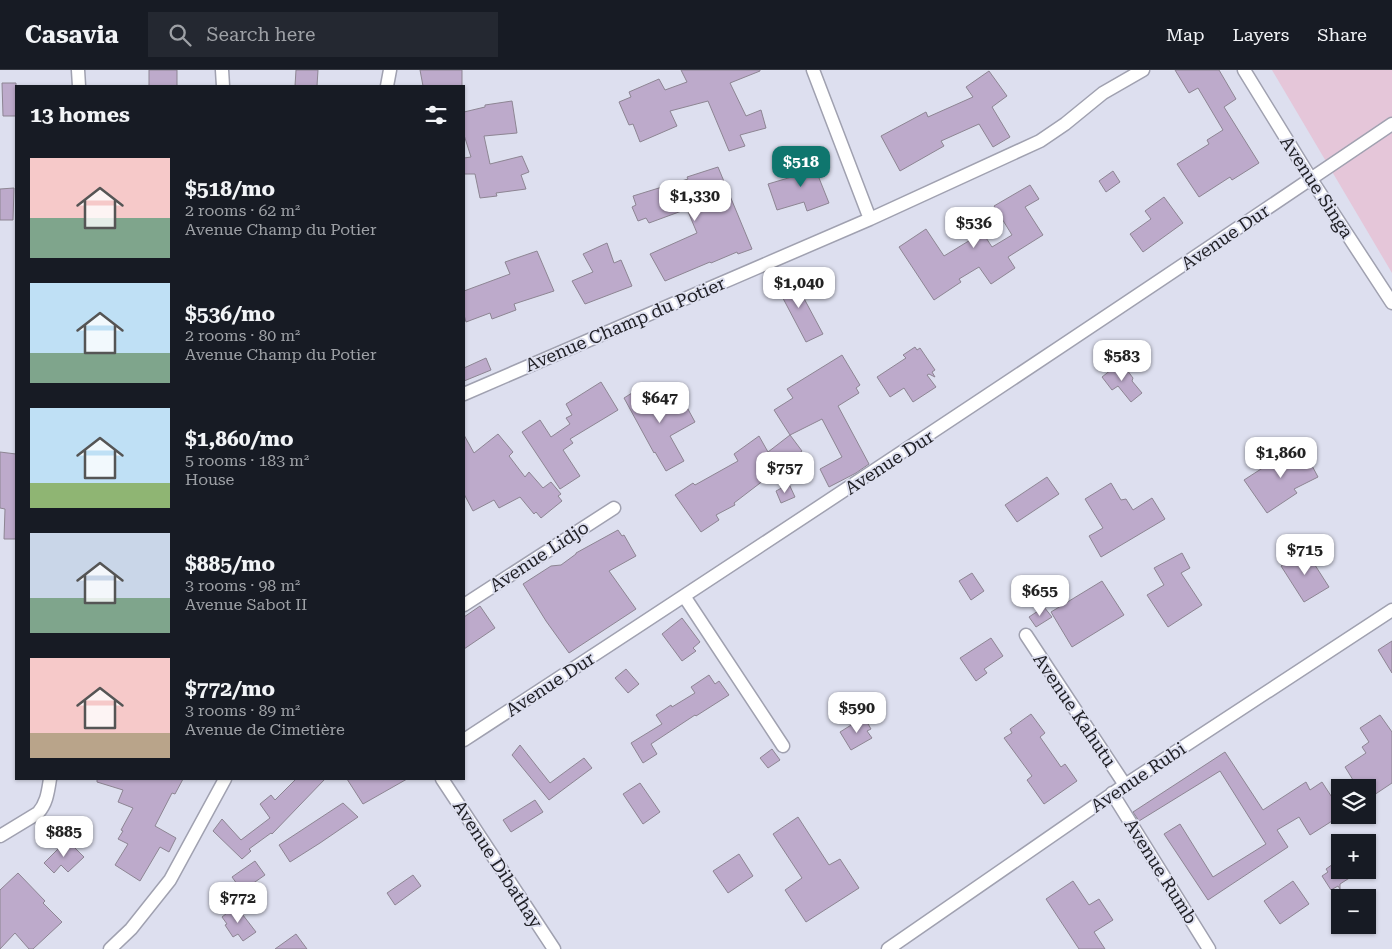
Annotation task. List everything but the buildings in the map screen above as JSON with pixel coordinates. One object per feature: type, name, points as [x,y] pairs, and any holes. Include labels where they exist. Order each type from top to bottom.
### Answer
[{"type":"street","points":[[78,70],[78,85]]},
{"type":"street","points":[[222,70],[223,85]]},
{"type":"street","points":[[387,85],[390,70]]},
{"type":"street","points":[[813,70],[870,219]]},
{"type":"street","name":"Avenue Champ du Potier","points":[[465,394],[870,219],[1040,141],[1065,124],[1103,93],[1143,70]]},
{"type":"street","name":"Avenue Singa","points":[[1244,70],[1310,180],[1392,304]]},
{"type":"street","name":"Avenue Dur","points":[[465,739],[1052,353],[1392,124]]},
{"type":"street","name":"Avenue Lidjo","points":[[465,604],[614,508]]},
{"type":"street","points":[[684,596],[783,746]]},
{"type":"street","name":"Avenue Rubi","points":[[888,949],[1112,793],[1392,610]]},
{"type":"street","name":"Avenue Kahutu","points":[[1026,636],[1125,785]]},
{"type":"street","points":[[0,836],[43,808],[50,780]]},
{"type":"street","points":[[110,949],[131,929],[170,880],[224,780]]},
{"type":"street","name":"Avenue Dibathay","points":[[443,780],[554,949]]},
{"type":"street","name":"Avenue Rumb","points":[[1112,793],[1209,949]]},
{"type":"shaded area","points":[[1272,70],[1392,70],[1392,273]]}]
